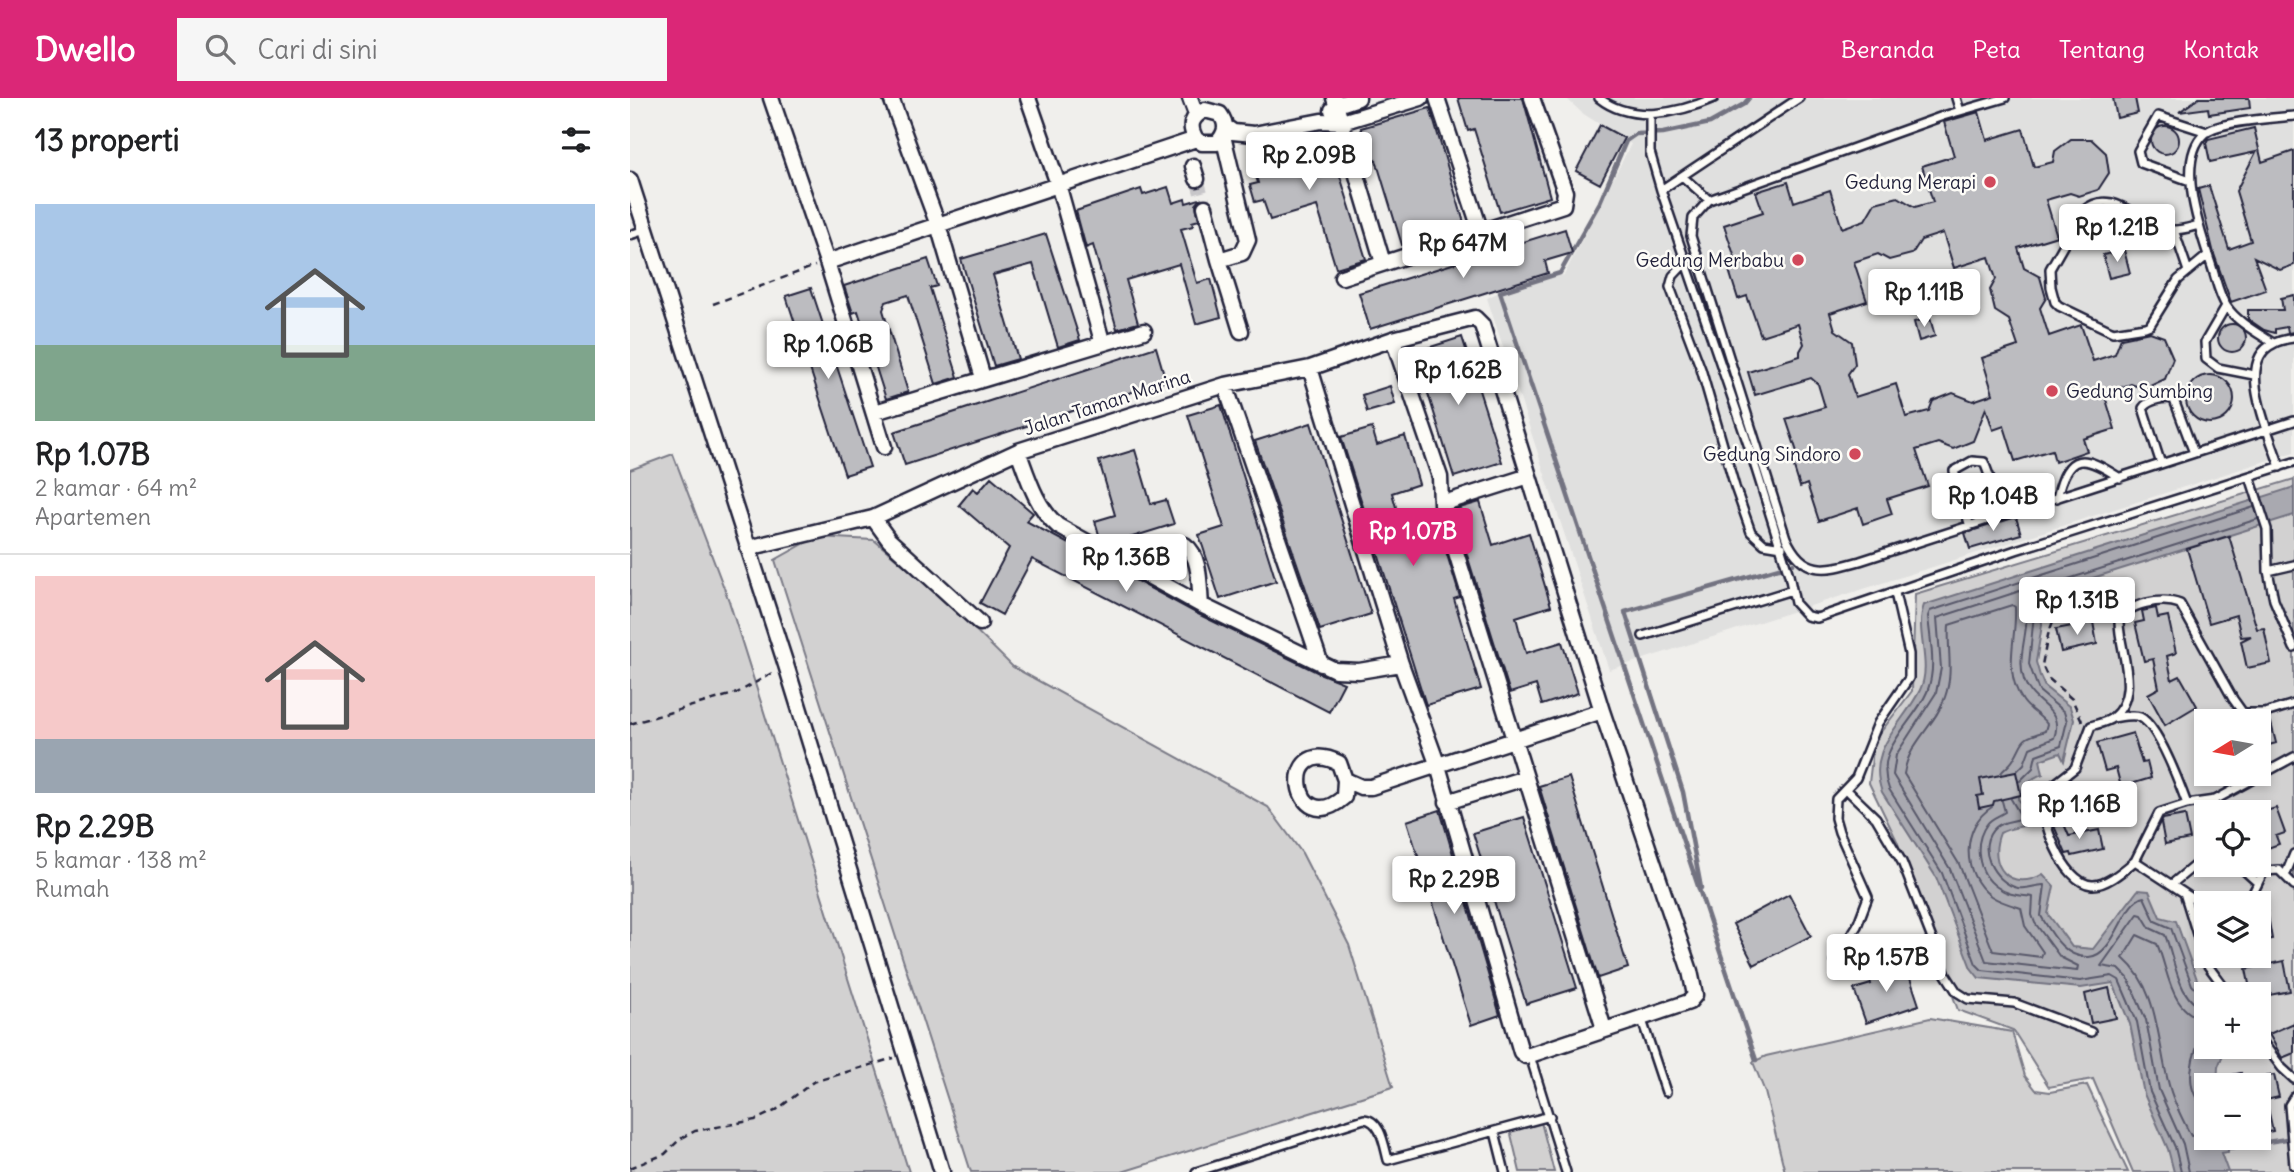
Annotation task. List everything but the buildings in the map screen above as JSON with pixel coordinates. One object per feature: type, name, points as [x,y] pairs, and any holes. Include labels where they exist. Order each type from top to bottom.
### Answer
[{"type":"street","points":[[771,98],[827,262],[884,447]]},
{"type":"street","points":[[891,98],[938,225],[983,378]]},
{"type":"street","points":[[1028,98],[1058,184],[1102,341]]},
{"type":"street","points":[[1190,98],[1196,114]]},
{"type":"street","points":[[1321,121],[1335,102],[1358,98]]},
{"type":"street","points":[[1219,260],[1242,253],[1248,240],[1224,132],[1224,120],[1212,104],[1196,114],[1191,122],[1191,131],[1196,139],[1209,145],[1224,132],[1254,134],[1321,121],[1342,122],[1421,98]]},
{"type":"street","points":[[1437,98],[1481,232]]},
{"type":"street","points":[[1342,277],[1560,208],[1565,201],[1565,191],[1532,98]]},
{"type":"street","points":[[1335,102],[1383,263]]},
{"type":"street","points":[[827,262],[1196,139]]},
{"type":"street","points":[[630,180],[786,665],[942,1172]]},
{"type":"street","points":[[1205,207],[1241,331]]},
{"type":"street","name":"Jalan Taman Marina","points":[[748,548],[873,518],[1018,451],[1225,385],[1310,369],[1393,339],[1470,317],[1477,319],[1482,325],[1529,476]]},
{"type":"street","points":[[875,412],[1102,341],[1144,331]]},
{"type":"street","points":[[1393,339],[1440,477],[1441,504],[1604,1029]]},
{"type":"street","points":[[1310,369],[1401,664],[1438,766],[1521,1052],[1526,1056],[1689,1002],[1695,995],[1694,988],[1602,711],[1529,476],[1441,504]]},
{"type":"street","points":[[1225,385],[1321,664]]},
{"type":"street","points":[[1018,451],[1045,515],[1058,526],[1201,605],[1272,637],[1321,664],[1346,672],[1401,664]]},
{"type":"street","points":[[873,518],[890,540],[980,623]]},
{"type":"street","points":[[1125,563],[1165,548],[1185,545],[1192,550],[1196,563],[1201,605]]},
{"type":"street","points":[[1345,780],[1361,787],[1371,787],[1602,711]]},
{"type":"street","points":[[1447,802],[1525,778]]},
{"type":"lane","points":[[1600,98],[1615,106],[1650,114],[1690,108],[1714,98]]},
{"type":"lane","points":[[1661,190],[1799,98]]},
{"type":"lane","points":[[1956,98],[1960,111]]},
{"type":"lane","points":[[2005,98],[1960,111],[1709,200],[1693,218],[1691,236],[1790,546],[1801,561],[1814,568],[1829,569],[1970,527],[2194,453],[2270,432],[2294,421]]},
{"type":"lane","points":[[1650,114],[1650,152],[1661,190],[1782,551],[1798,608],[1807,616],[1817,618],[2016,550],[2294,462]]},
{"type":"lane","points":[[2190,181],[2141,163],[2138,151],[2158,116],[2207,132]]},
{"type":"lane","points":[[2273,343],[2226,306],[2199,225],[2190,181],[2192,160],[2199,141],[2207,132],[2216,128],[2294,116]]},
{"type":"lane","points":[[1683,177],[1709,200]]},
{"type":"lane","points":[[2199,225],[2174,230],[2164,228],[2115,203],[2101,202],[2090,206],[2083,211],[2050,269],[2052,293],[2059,306],[2113,332],[2150,325],[2178,280],[2208,255]]},
{"type":"lane","points":[[630,235],[645,230]]},
{"type":"lane","points":[[2174,230],[2188,271]]},
{"type":"lane","points":[[1686,262],[1673,275],[1670,287],[1701,369],[1735,487],[1752,532],[1764,544],[1782,551]]},
{"type":"lane","points":[[2226,306],[2205,342],[2206,359],[2218,368],[2254,375]]},
{"type":"lane","points":[[2280,467],[2256,390],[2254,375],[2259,356],[2273,343],[2294,338]]},
{"type":"lane","points":[[2161,464],[2143,408],[2153,401],[2167,398],[2174,400],[2194,453]]},
{"type":"lane","points":[[2057,498],[2063,474],[2071,466],[2088,460],[2095,461],[2120,478]]},
{"type":"lane","points":[[1970,527],[1954,471],[1972,461],[1984,462],[2004,515]]},
{"type":"lane","points":[[2250,477],[2267,529],[2268,571],[2274,600],[2294,648]]},
{"type":"lane","points":[[1782,551],[1790,546]]},
{"type":"lane","points":[[2268,571],[2294,565]]},
{"type":"lane","points":[[1643,636],[1792,590]]},
{"type":"lane","points":[[1834,961],[1857,926],[1868,897],[1855,873],[1835,818],[1836,799],[1856,778],[1878,723],[1906,684],[1910,672],[1895,593]]},
{"type":"lane","points":[[2112,718],[2125,698],[2127,665],[2119,627],[2120,618],[2125,612],[2149,603],[2177,602],[2190,620],[2232,699],[2243,713],[2265,713],[2294,704]]},
{"type":"lane","points":[[2188,804],[2148,723],[2138,716],[2112,718],[2091,726],[2075,768],[2043,793],[2044,816],[2070,874],[2083,883],[2095,886],[2135,861],[2159,813],[2188,804],[2215,800],[2294,757]]},
{"type":"lane","points":[[1846,789],[1876,818],[1902,862],[1945,975],[1957,992],[1968,999],[2014,1003],[2091,1032]]},
{"type":"lane","points":[[2285,876],[2294,854]]},
{"type":"lane","points":[[2135,861],[2194,901]]},
{"type":"lane","points":[[2172,884],[2194,866]]},
{"type":"lane","points":[[2254,891],[2264,871],[2279,870],[2294,885]]},
{"type":"lane","points":[[2251,877],[2258,883]]},
{"type":"lane","points":[[2185,896],[2206,963],[2220,982]]},
{"type":"lane","points":[[1641,1017],[1666,1092]]},
{"type":"lane","points":[[2271,1053],[2294,1079]]},
{"type":"lane","points":[[1530,1055],[1566,1172]]},
{"type":"lane","points":[[2294,1097],[2289,1105],[2294,1165]]},
{"type":"lane","points":[[1196,1172],[1364,1119],[1376,1124],[1388,1160],[1550,1116]]},
{"type":"lane","points":[[1495,1132],[1505,1172]]},
{"type":"path","points":[[713,303],[827,262]]},
{"type":"path","points":[[2091,726],[2080,720],[2072,699],[2048,678],[2042,665],[2048,635],[2056,614],[2111,602],[2125,612]]},
{"type":"path","points":[[630,724],[737,693],[786,665]]},
{"type":"path","points":[[630,1168],[665,1154],[680,1139],[695,1131],[755,1120],[775,1111],[813,1082],[906,1054]]},
{"type":"shaded area","points":[[1566,98],[2294,98],[2294,452],[1609,670],[1487,298],[1513,285],[1564,275],[1631,144],[1582,113]]},
{"type":"shaded area","points":[[673,454],[729,601],[909,1172],[630,1172],[630,470]]},
{"type":"shaded area","points":[[2294,479],[2294,1172],[2133,1172],[2093,1079],[2049,1087],[2013,1030],[1958,1010],[1897,841],[1869,783],[1874,741],[1912,691],[1915,594]]},
{"type":"shaded area","points":[[816,537],[874,540],[941,596],[1013,667],[1268,807],[1302,853],[1349,945],[1393,1087],[1122,1172],[971,1172],[775,560]]},
{"type":"shaded area","points":[[1930,1018],[2012,1032],[2025,1076],[2036,1090],[2050,1092],[2087,1085],[2128,1172],[1785,1172],[1765,1092],[1753,1062],[1766,1056]]},
{"type":"shaded area","points":[[1541,1122],[1554,1172],[1520,1172],[1510,1130]]},
{"type":"water","points":[[2294,487],[2294,515],[2048,592],[2041,599],[2042,625],[2036,662],[2045,687],[2070,707],[2074,720],[2064,761],[2060,753],[2040,760],[2043,774],[2028,783],[2018,799],[2027,809],[2032,823],[2000,833],[1997,845],[1999,865],[2004,873],[2021,880],[2043,874],[2054,886],[2048,914],[2072,947],[2093,949],[2138,890],[2149,891],[2160,917],[2176,921],[2198,982],[2194,982],[2194,1059],[2221,1059],[2218,1073],[2194,1073],[2194,1150],[2228,1150],[2221,1153],[2228,1172],[2174,1172],[2168,1149],[2144,1094],[2130,1024],[2113,983],[2081,988],[1979,978],[1971,968],[1936,877],[1882,792],[1878,777],[1882,750],[1913,703],[1923,680],[1925,669],[1921,615],[1924,605]]},
{"type":"waterway","points":[[1749,98],[1744,104],[1710,123],[1663,133],[1636,134],[1626,141],[1600,202],[1560,273],[1500,292],[1756,1060]]},
{"type":"waterway","points":[[1701,888],[1683,792],[1625,612],[1793,564]]},
{"type":"waterway","points":[[2271,1141],[2293,1138]]},
{"type":"tunnel","points":[[1197,179],[1205,207]]},
{"type":"place","name":"Gedung Merapi","points":[[1990,182]]},
{"type":"place","name":"Gedung Merbabu","points":[[1798,260]]},
{"type":"place","name":"Gedung Sumbing","points":[[2052,391]]},
{"type":"place","name":"Gedung Sindoro","points":[[1855,454]]}]
